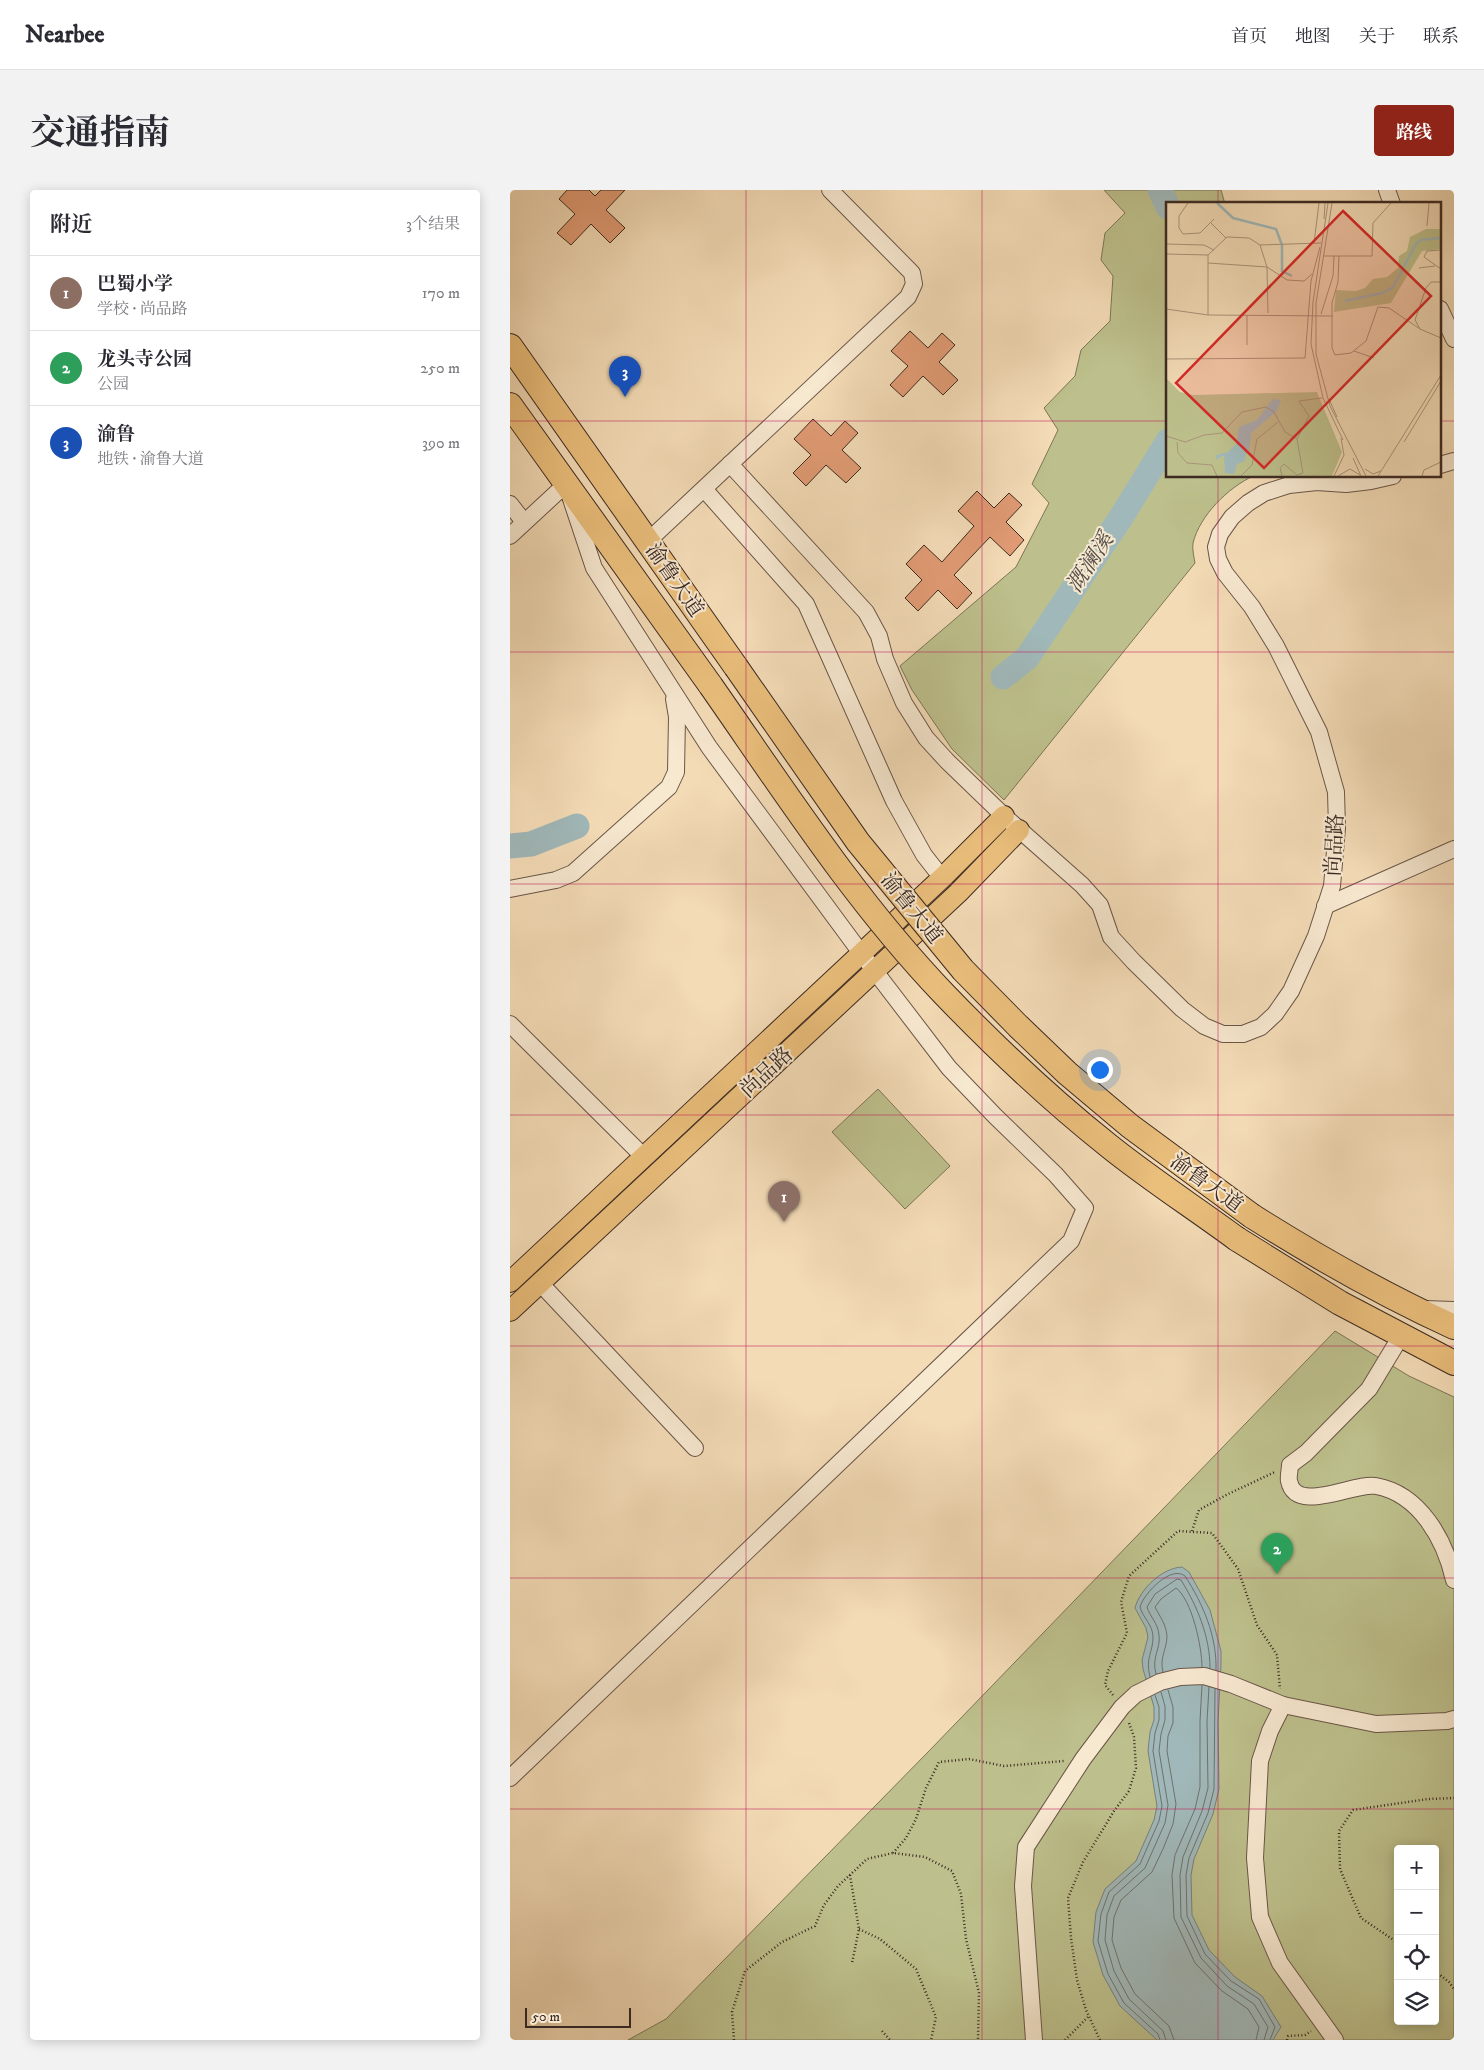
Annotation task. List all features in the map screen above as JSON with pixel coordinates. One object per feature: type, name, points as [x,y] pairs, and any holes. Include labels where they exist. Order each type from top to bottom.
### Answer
[{"type":"highway","name":"渝鲁大道","points":[[510,346],[858,842],[963,970],[1074,1079],[1130,1126],[1252,1216],[1300,1246],[1412,1308],[1454,1327]]},
{"type":"highway","name":"渝鲁大道","points":[[510,405],[833,860],[893,936],[944,994],[1050,1097],[1110,1147],[1237,1240],[1340,1303],[1454,1363]]},
{"type":"main road","name":"尚品路","points":[[510,1282],[942,878],[1004,816]]},
{"type":"main road","name":"尚品路","points":[[510,1311],[958,893],[1019,830]]},
{"type":"street","points":[[648,541],[908,297],[914,284],[912,273],[903,261],[830,190]]},
{"type":"street","points":[[1387,190],[1391,202]]},
{"type":"street","points":[[1442,313],[1454,340]]},
{"type":"street","points":[[730,464],[866,612],[879,636],[885,658],[904,703],[926,738],[1004,816]]},
{"type":"street","name":"尚品路","points":[[1004,816],[1082,886],[1100,905],[1111,937],[1182,1009],[1204,1026],[1223,1034],[1243,1034],[1261,1027],[1275,1014],[1292,991],[1316,936],[1326,906],[1332,886],[1337,828],[1336,792],[1319,732],[1276,646],[1252,607],[1225,573],[1218,559],[1216,548],[1220,534],[1232,517],[1248,502],[1264,493],[1289,485],[1317,482],[1346,484],[1371,482],[1385,478]]},
{"type":"street","points":[[510,536],[566,484],[594,568],[709,747],[949,1068],[1056,1175],[1085,1208],[1071,1241],[510,1778]]},
{"type":"street","points":[[704,489],[806,604],[894,801],[924,854],[942,878]]},
{"type":"street","points":[[510,504],[524,522]]},
{"type":"street","points":[[510,889],[556,880],[572,872],[668,787],[676,772],[677,717],[674,694]]},
{"type":"street","points":[[1326,906],[1454,849]]},
{"type":"street","points":[[510,1024],[644,1157]]},
{"type":"street","points":[[540,1283],[695,1448]]},
{"type":"street","points":[[1412,1308],[1454,1310]]},
{"type":"street","points":[[1401,1336],[1369,1389],[1325,1435],[1290,1465],[1289,1480],[1294,1490],[1303,1496],[1316,1498],[1356,1487],[1374,1486],[1393,1491],[1422,1511],[1433,1526],[1451,1566],[1454,1580]]},
{"type":"street","points":[[1034,2040],[1023,1886],[1026,1847],[1083,1759],[1122,1707],[1136,1694],[1160,1682],[1180,1677],[1204,1676],[1231,1684],[1283,1705],[1376,1724],[1447,1721],[1454,1719]]},
{"type":"street","points":[[1283,1705],[1270,1731],[1260,1761],[1255,1858],[1260,1917],[1280,1963],[1335,2040]]},
{"type":"path","points":[[1192,1532],[1199,1510],[1290,1465]]},
{"type":"path","points":[[1100,2040],[1089,2016],[1077,1980],[1068,1898],[1083,1862],[1114,1811],[1129,1791],[1136,1768],[1134,1737],[1122,1707],[1105,1685],[1108,1671],[1127,1633],[1122,1602],[1129,1576],[1178,1531],[1212,1533],[1238,1569],[1257,1625],[1277,1655],[1278,1678],[1283,1705]]},
{"type":"path","points":[[893,1853],[906,1838],[916,1819],[926,1788],[939,1762],[969,1760],[1004,1766],[1083,1759]]},
{"type":"path","points":[[1394,1940],[1361,1918],[1340,1869],[1339,1831],[1354,1810],[1453,1797]]},
{"type":"path","points":[[734,2040],[732,2012],[745,1970],[782,1942],[815,1926],[824,1905],[838,1886],[867,1859],[893,1853],[926,1857],[952,1870],[961,1894],[966,1938],[979,1993],[978,2040]]},
{"type":"path","points":[[850,1875],[859,1929],[852,1962]]},
{"type":"path","points":[[859,1929],[880,1939],[916,1969],[936,2018],[931,2040]]},
{"type":"path","points":[[1439,1974],[1454,1989]]},
{"type":"path","points":[[1064,2040],[1089,2016]]},
{"type":"path","points":[[1287,2040],[1288,2036],[1305,2035],[1313,2030]]},
{"type":"path","points":[[882,2031],[890,2040]]},
{"type":"path","points":[[1305,2035],[1305,2040]]},
{"type":"green space","points":[[1104,190],[1221,190],[1224,202],[1166,202],[1166,478],[1249,478],[1225,495],[1208,513],[1193,543],[1195,563],[1004,800],[952,749],[912,690],[900,666],[1016,567],[1049,503],[1032,484],[1058,430],[1044,408],[1075,376],[1081,350],[1110,321],[1113,276],[1101,260],[1105,233],[1125,213]]},
{"type":"green space","points":[[878,1089],[950,1166],[905,1209],[832,1132]]},
{"type":"green space","points":[[1335,1331],[1409,1376],[1454,1397],[1454,2040],[628,2040],[666,2019],[929,1751]]},
{"type":"water","points":[[1182,1567],[1189,1572],[1210,1610],[1221,1651],[1218,1721],[1219,1789],[1213,1814],[1194,1859],[1191,1875],[1192,1915],[1209,1950],[1235,1977],[1262,1996],[1281,2027],[1273,2040],[1157,2040],[1120,2006],[1103,1975],[1093,1942],[1096,1912],[1105,1889],[1136,1861],[1154,1820],[1157,1806],[1148,1751],[1150,1732],[1154,1720],[1154,1707],[1142,1660],[1148,1637],[1146,1628],[1135,1608],[1142,1594],[1153,1581],[1167,1571]]},
{"type":"building","points":[[567,190],[589,190],[595,196],[601,190],[625,190],[606,210],[625,228],[610,243],[591,224],[571,245],[557,233],[575,214],[559,199]]},
{"type":"building","points":[[910,331],[928,348],[942,333],[955,345],[939,362],[958,380],[943,395],[923,376],[903,397],[890,385],[908,366],[891,351]]},
{"type":"building","points":[[813,419],[831,436],[845,421],[858,433],[842,450],[861,468],[846,483],[826,465],[806,486],[793,473],[811,455],[794,439]]},
{"type":"building","points":[[977,491],[994,508],[1009,493],[1022,505],[1006,522],[1024,540],[1010,556],[990,537],[954,575],[972,593],[957,609],[938,590],[918,611],[905,598],[922,580],[906,564],[924,545],[942,562],[974,526],[958,511]]},
{"type":"waterway","name":"溉澜溪","points":[[1160,190],[1166,203]]},
{"type":"waterway","name":"溉澜溪","points":[[1003,677],[1027,658],[1120,519],[1166,444]]},
{"type":"waterway","name":"溉澜溪","points":[[510,846],[531,844],[577,826]]},
{"type":"place","name":"渝鲁","points":[[625,397]]},
{"type":"place","name":"巴蜀小学","points":[[784,1222]]},
{"type":"place","name":"龙头寺公园","points":[[1277,1574]]}]
